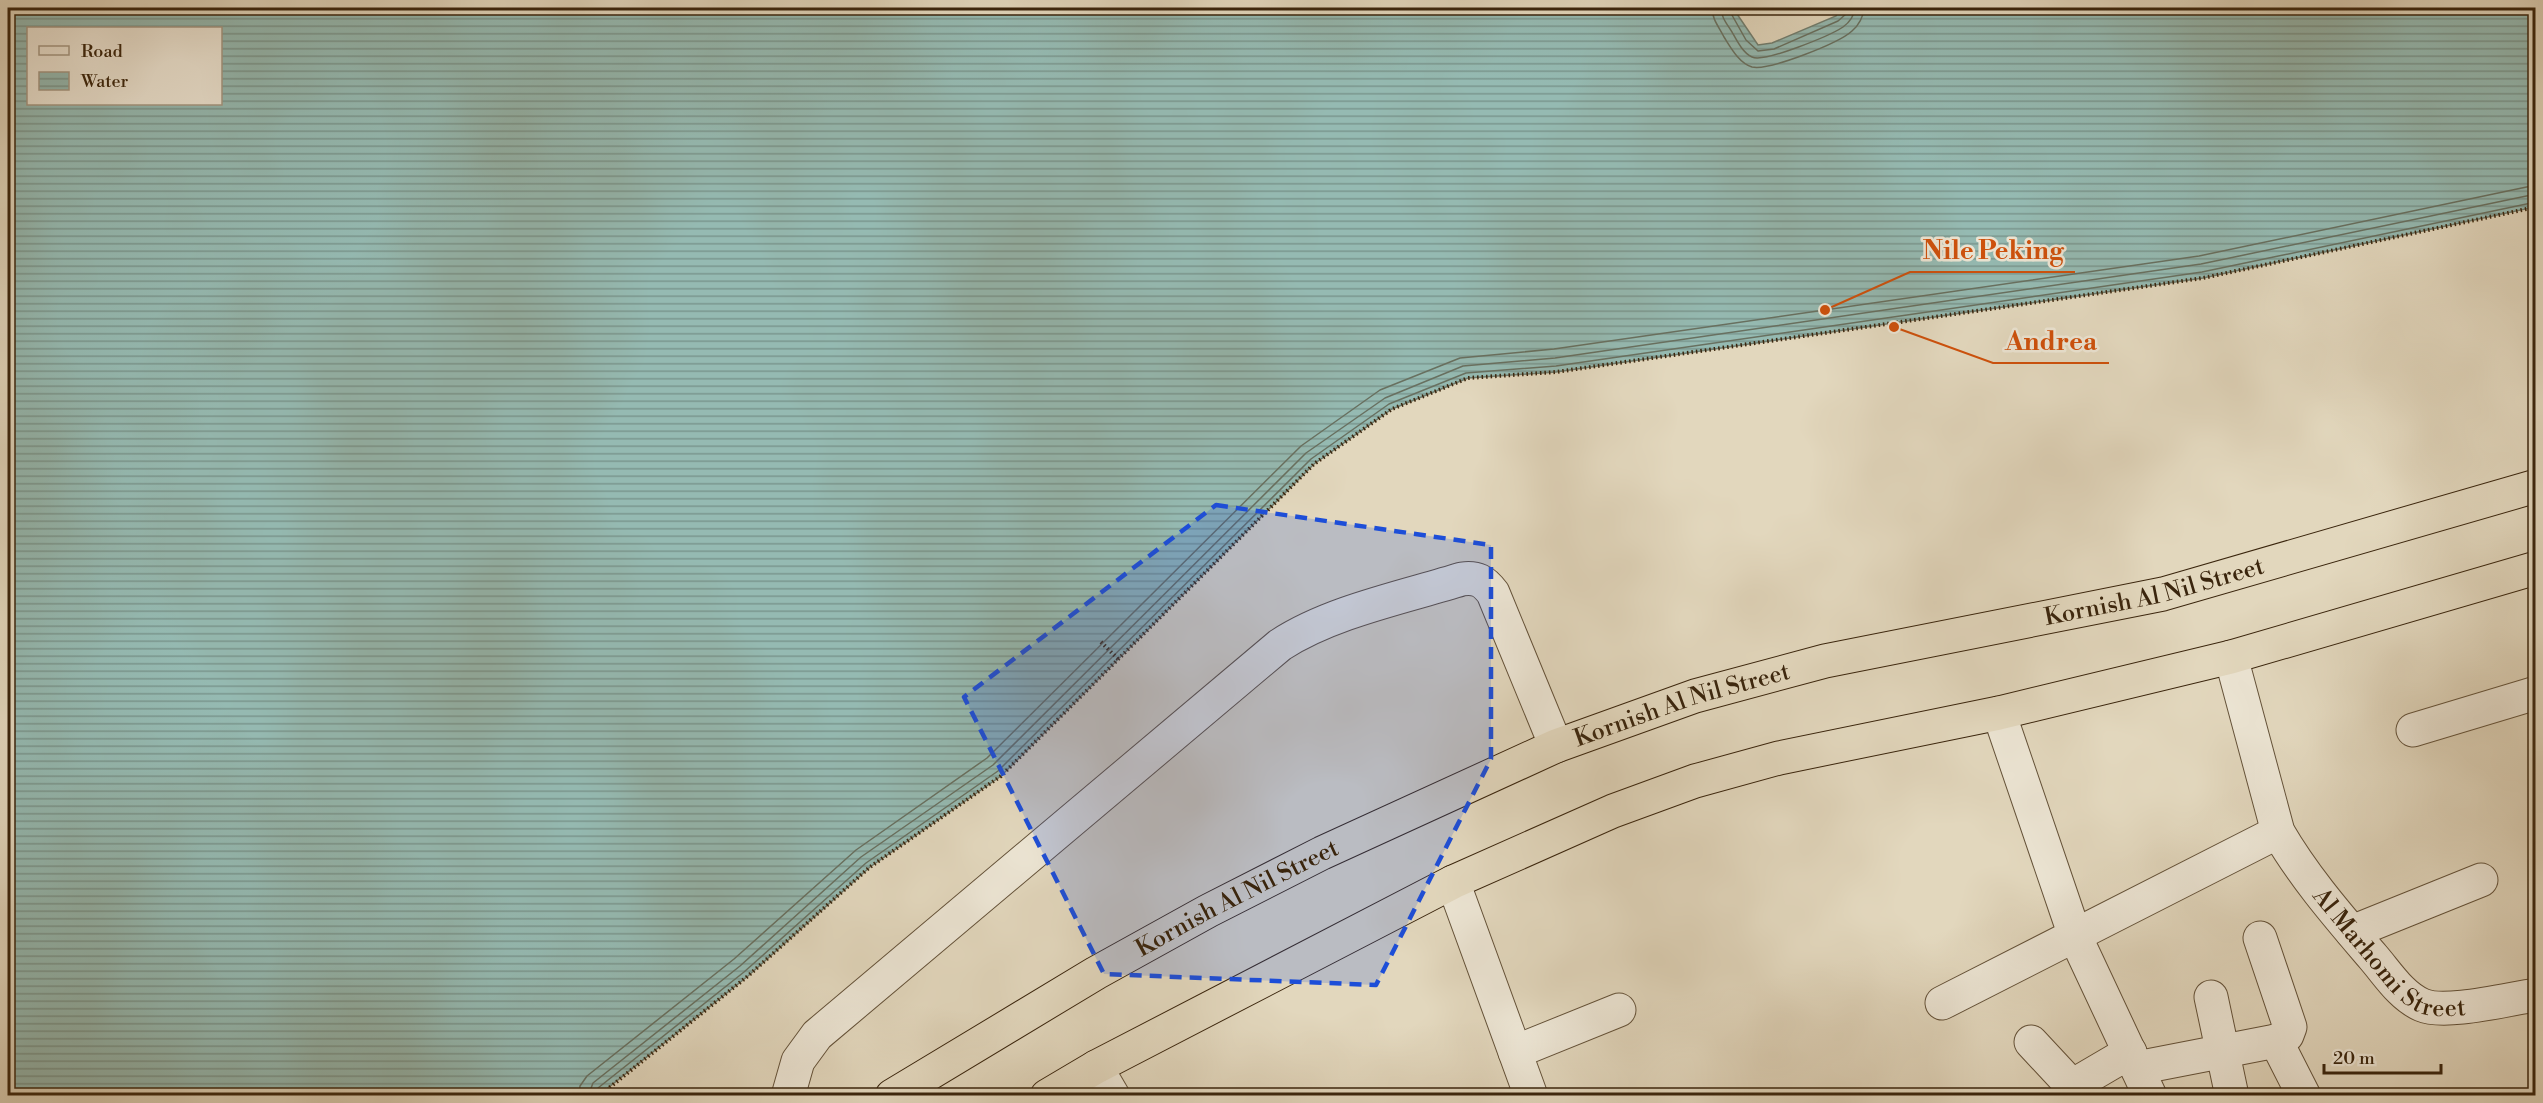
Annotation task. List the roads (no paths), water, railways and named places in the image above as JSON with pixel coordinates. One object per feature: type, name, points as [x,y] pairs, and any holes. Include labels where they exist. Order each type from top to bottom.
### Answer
[{"type":"highway","name":"Kornish Al Nil Street","points":[[892,1095],[1096,973],[1208,911],[1322,853],[1556,747],[1695,696],[1825,661],[2163,594],[2535,486]]},
{"type":"highway","points":[[1047,1095],[1096,1067],[1453,882],[1613,811],[1695,781],[1779,758],[1999,713],[2231,657],[2535,568]]},
{"type":"street","points":[[788,1095],[798,1062],[817,1035],[1280,645],[1298,633],[1462,579],[1475,578],[1486,583],[1493,593],[1556,747]]},
{"type":"street","name":"Al Marhomi Street","points":[[2231,657],[2278,832],[2290,853],[2403,992],[2422,1005],[2442,1009],[2535,995]]},
{"type":"street","points":[[2413,730],[2535,693]]},
{"type":"street","points":[[1999,713],[2075,936],[2139,1072]]},
{"type":"street","points":[[1942,1003],[2278,832]]},
{"type":"street","points":[[2352,932],[2481,880]]},
{"type":"street","points":[[1453,882],[1531,1095]]},
{"type":"street","points":[[2031,1042],[2070,1091],[2224,1051],[2276,1041],[2287,1035],[2290,1027],[2260,938]]},
{"type":"street","points":[[2211,997],[2232,1095]]},
{"type":"street","points":[[1515,1052],[1618,1011]]},
{"type":"street","points":[[2276,1041],[2304,1095]]},
{"type":"street","points":[[1096,1067],[1113,1095]]},
{"type":"water","points":[[8,8],[1733,8],[1758,45],[1772,43],[1836,16],[1841,8],[2535,8],[2535,207],[2203,278],[1556,372],[1468,378],[1392,409],[1314,464],[1001,776],[870,867],[748,976],[599,1095],[8,1095]]},
{"type":"place","name":"Nile Peking","points":[[1825,310]]},
{"type":"place","name":"Andrea","points":[[1894,327]]}]
